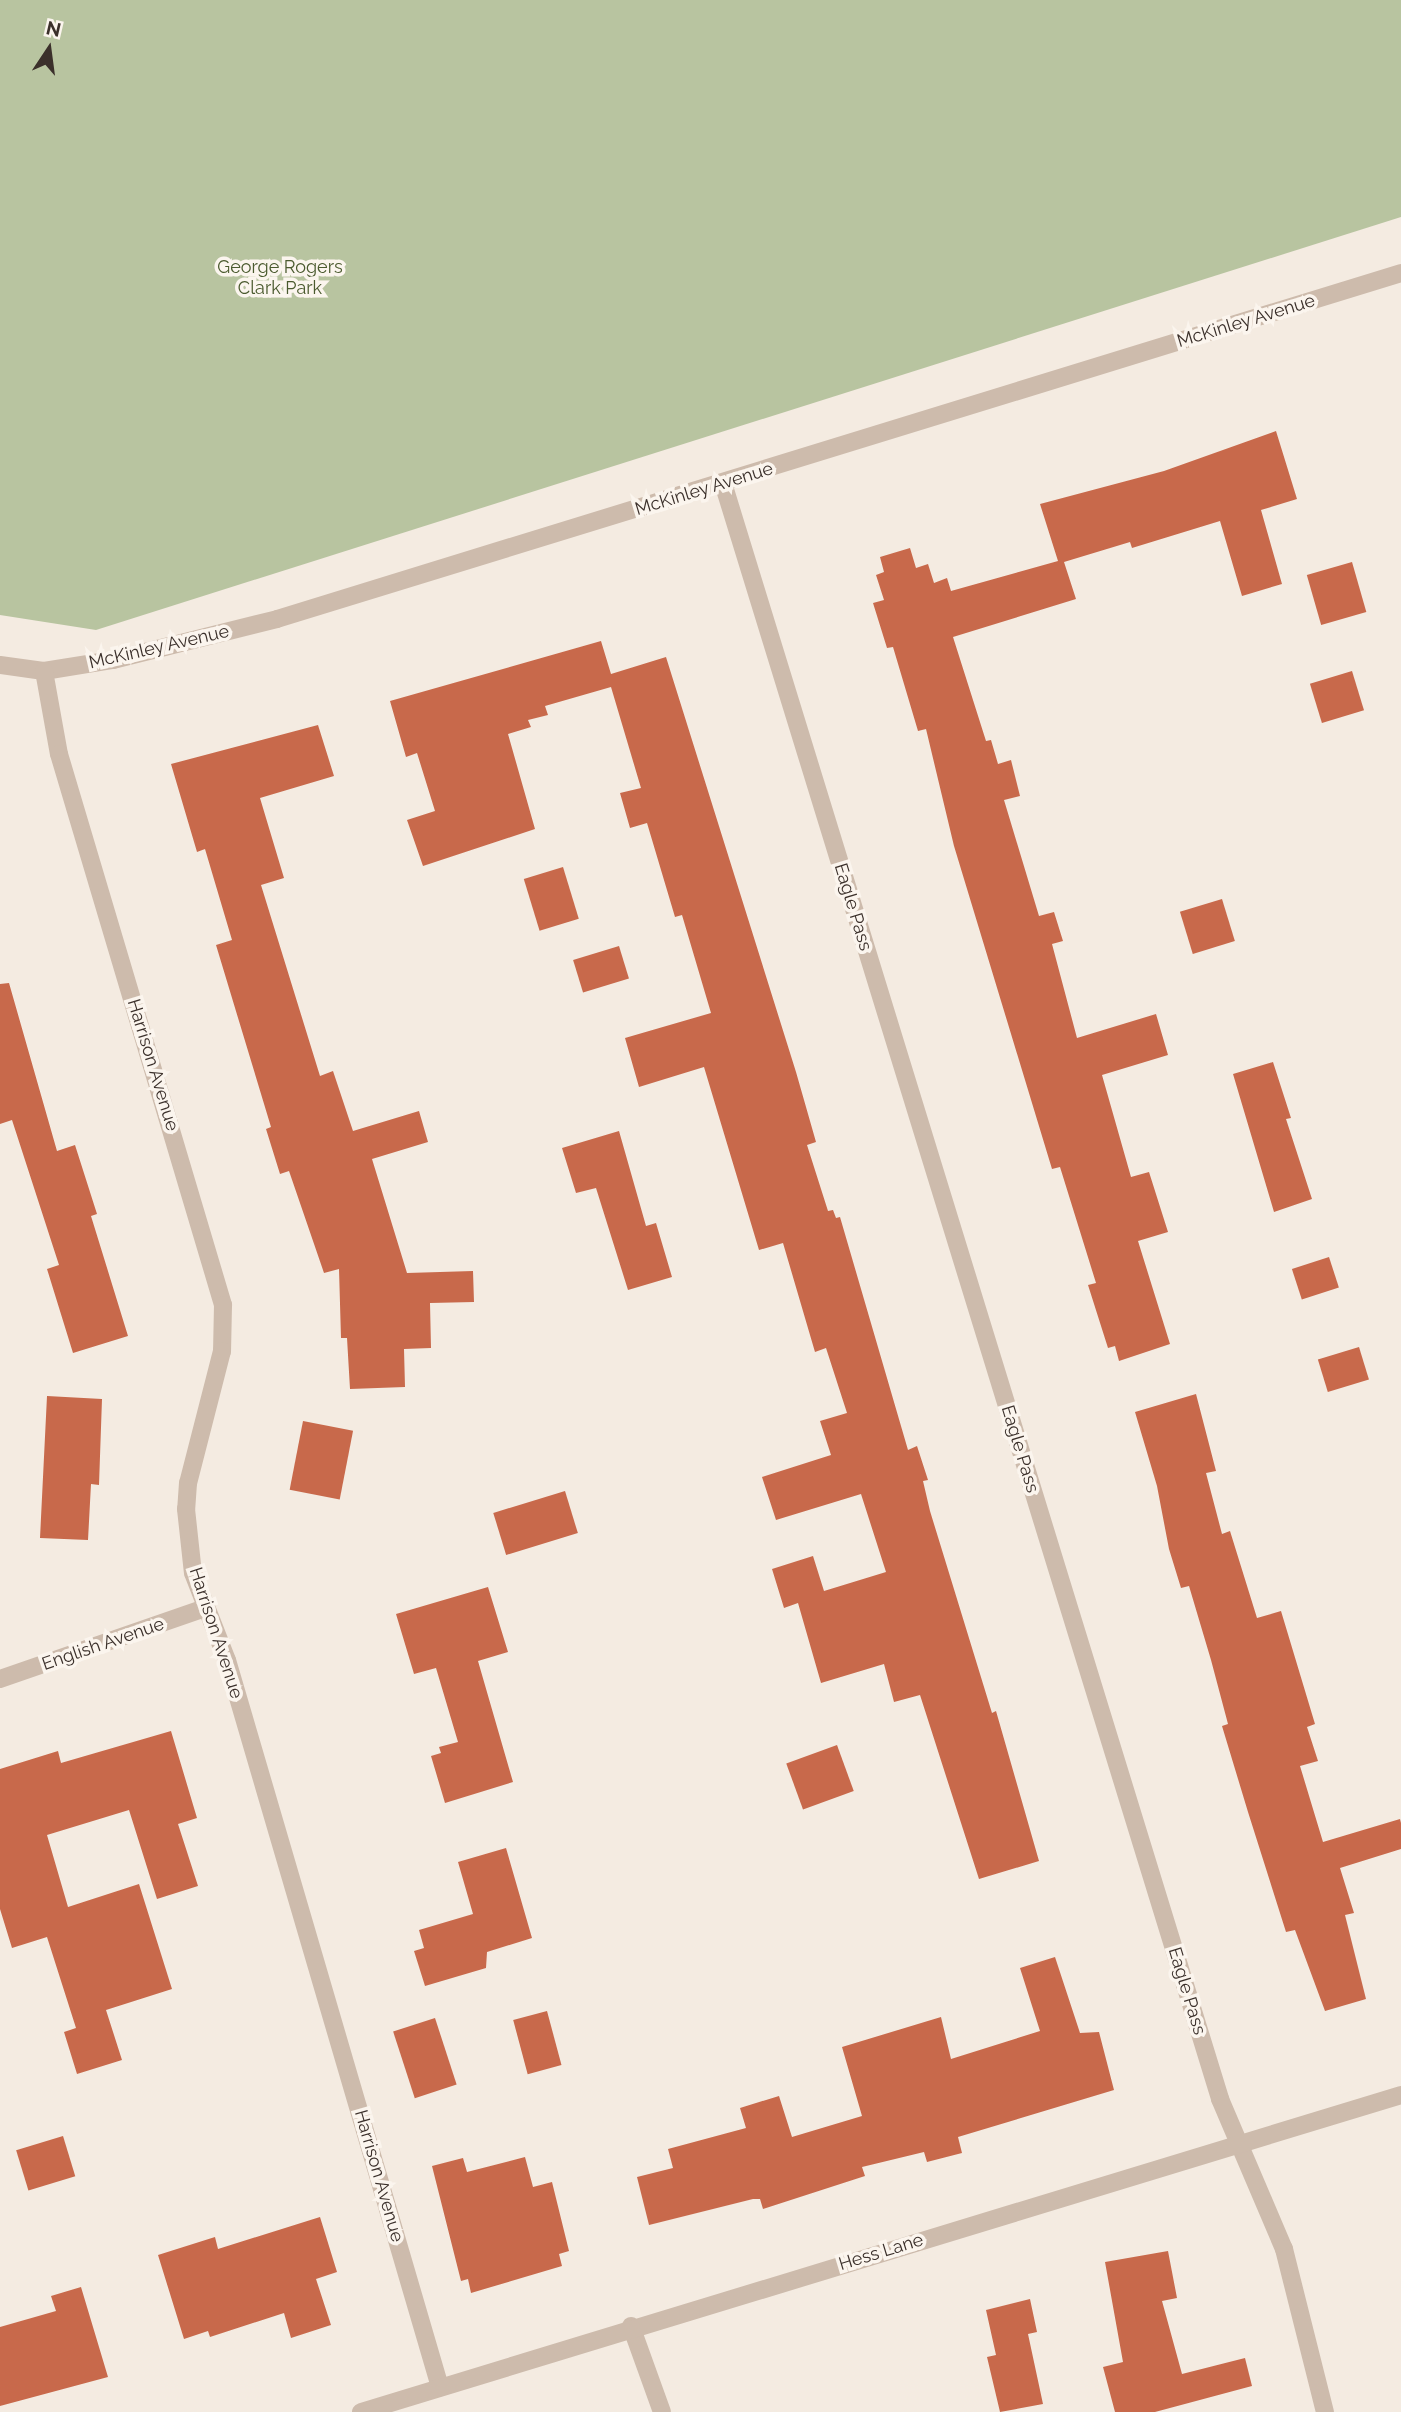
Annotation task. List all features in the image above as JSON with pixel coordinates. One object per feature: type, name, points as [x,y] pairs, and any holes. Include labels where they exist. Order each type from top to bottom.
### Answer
[{"type":"street","name":"McKinley Avenue","points":[[0,664],[44,671],[113,660],[277,619],[1401,274]]},
{"type":"street","name":"Eagle Pass","points":[[723,483],[1216,2086],[1284,2249],[1325,2412]]},
{"type":"street","name":"Harrison Avenue","points":[[44,671],[59,754],[223,1305],[222,1351],[188,1483],[186,1509],[193,1573],[227,1660],[440,2387]]},
{"type":"street","name":"English Avenue","points":[[0,1679],[205,1608]]},
{"type":"street","name":"Hess Lane","points":[[361,2412],[631,2326],[1401,2095]]},
{"type":"street","points":[[631,2326],[662,2412]]},
{"type":"green space","name":"George Rogers Clark Park","points":[[0,0],[1401,0],[1401,217],[96,630],[0,615]]},
{"type":"building","points":[[1276,431],[1297,499],[1261,510],[1282,584],[1242,596],[1220,521],[1132,548],[1130,542],[1064,562],[1076,599],[953,637],[986,741],[991,740],[998,764],[1011,760],[1020,796],[1004,800],[1039,916],[1054,912],[1063,941],[1052,944],[1077,1038],[1156,1014],[1168,1055],[1102,1075],[1131,1177],[1149,1172],[1168,1232],[1138,1241],[1170,1344],[1119,1361],[1115,1346],[1108,1348],[1088,1285],[1096,1283],[1060,1167],[1052,1169],[954,846],[926,729],[918,731],[893,647],[887,648],[873,603],[884,600],[876,575],[884,572],[880,557],[910,548],[916,568],[928,564],[934,583],[947,578],[951,591],[1058,561],[1040,504],[1164,471]]},
{"type":"building","points":[[1352,562],[1366,612],[1321,625],[1307,575]]},
{"type":"building","points":[[601,641],[611,674],[666,657],[796,1072],[816,1142],[807,1145],[828,1211],[833,1210],[836,1218],[840,1217],[908,1450],[917,1446],[928,1480],[923,1481],[930,1511],[992,1713],[996,1711],[1039,1861],[979,1879],[920,1695],[894,1702],[884,1664],[821,1683],[798,1603],[784,1608],[772,1569],[813,1556],[824,1591],[886,1572],[861,1494],[776,1520],[762,1477],[831,1455],[820,1421],[847,1413],[826,1348],[815,1352],[783,1243],[759,1250],[704,1067],[639,1087],[625,1038],[711,1013],[682,915],[675,917],[647,823],[630,828],[620,793],[641,788],[611,687],[545,706],[548,715],[528,720],[531,727],[508,734],[535,829],[423,866],[407,820],[435,811],[417,753],[406,757],[390,701]]},
{"type":"building","points":[[1352,671],[1364,710],[1322,723],[1310,684]]},
{"type":"building","points":[[318,725],[334,776],[260,798],[284,878],[261,885],[320,1076],[333,1071],[353,1131],[419,1111],[428,1142],[372,1159],[407,1273],[473,1271],[474,1302],[430,1303],[431,1348],[404,1349],[405,1387],[350,1389],[347,1338],[341,1338],[339,1269],[324,1273],[289,1171],[280,1174],[266,1129],[271,1127],[216,945],[232,940],[205,849],[197,852],[171,764]]},
{"type":"building","points":[[563,867],[579,919],[540,931],[524,879]]},
{"type":"building","points":[[1222,899],[1235,941],[1193,954],[1180,912]]},
{"type":"building","points":[[619,946],[629,979],[583,993],[573,960]]},
{"type":"building","points":[[9,983],[57,1151],[75,1145],[97,1214],[91,1216],[128,1336],[73,1353],[47,1269],[59,1265],[12,1120],[0,1124],[0,984]]},
{"type":"building","points":[[1273,1062],[1291,1118],[1286,1119],[1312,1199],[1274,1212],[1233,1074]]},
{"type":"building","points":[[619,1131],[646,1226],[656,1223],[672,1277],[628,1290],[596,1188],[576,1193],[562,1148]]},
{"type":"building","points":[[1329,1257],[1339,1287],[1302,1299],[1292,1269]]},
{"type":"building","points":[[1359,1347],[1369,1380],[1328,1392],[1318,1360]]},
{"type":"building","points":[[1196,1394],[1216,1471],[1206,1473],[1222,1534],[1230,1531],[1257,1618],[1281,1611],[1315,1724],[1307,1727],[1318,1761],[1300,1766],[1323,1842],[1400,1819],[1401,1823],[1401,1849],[1340,1868],[1354,1913],[1345,1915],[1366,1999],[1325,2011],[1295,1930],[1286,1932],[1222,1726],[1228,1724],[1189,1586],[1181,1588],[1169,1549],[1157,1486],[1135,1412]]},
{"type":"building","points":[[47,1396],[102,1399],[99,1485],[91,1484],[88,1540],[40,1538]]},
{"type":"building","points":[[303,1421],[353,1431],[340,1499],[290,1490]]},
{"type":"building","points":[[565,1491],[578,1533],[506,1555],[493,1513]]},
{"type":"building","points":[[488,1587],[508,1652],[478,1661],[513,1782],[445,1803],[431,1756],[441,1753],[439,1747],[458,1742],[436,1668],[414,1674],[396,1614]]},
{"type":"building","points":[[171,1731],[197,1818],[178,1824],[198,1886],[157,1899],[129,1810],[47,1835],[68,1907],[139,1884],[172,1989],[106,2010],[122,2060],[77,2074],[64,2032],[76,2028],[47,1937],[12,1948],[0,1909],[0,1769],[58,1751],[61,1763]]},
{"type":"building","points":[[837,1745],[854,1791],[803,1810],[786,1763]]},
{"type":"building","points":[[506,1848],[532,1938],[487,1952],[486,1968],[425,1986],[414,1951],[424,1948],[419,1930],[473,1914],[458,1862]]},
{"type":"building","points":[[1055,1957],[1080,2033],[1099,2032],[1114,2090],[958,2137],[962,2153],[927,2162],[924,2152],[862,2167],[865,2176],[763,2209],[760,2199],[753,2199],[649,2225],[637,2177],[673,2168],[668,2149],[746,2128],[740,2108],[779,2096],[792,2137],[862,2116],[842,2047],[941,2017],[951,2059],[1040,2031],[1020,1968]]},
{"type":"building","points":[[547,2011],[561,2065],[528,2074],[513,2020]]},
{"type":"building","points":[[435,2018],[457,2085],[415,2098],[393,2032]]},
{"type":"building","points":[[63,2136],[75,2176],[28,2190],[16,2150]]},
{"type":"building","points":[[525,2157],[533,2187],[552,2182],[569,2251],[559,2254],[562,2266],[471,2293],[468,2279],[461,2281],[432,2166],[463,2158],[467,2172]]},
{"type":"building","points":[[320,2217],[337,2272],[316,2279],[331,2325],[291,2338],[284,2313],[210,2337],[208,2331],[184,2339],[158,2255],[215,2237],[218,2249]]},
{"type":"building","points":[[1168,2251],[1177,2298],[1162,2301],[1182,2374],[1245,2358],[1252,2386],[1155,2412],[1115,2412],[1103,2367],[1123,2362],[1105,2262]]},
{"type":"building","points":[[81,2287],[108,2377],[0,2406],[0,2327],[56,2311],[51,2296]]},
{"type":"building","points":[[1030,2299],[1037,2332],[1028,2334],[1043,2404],[1000,2412],[987,2357],[996,2355],[986,2310]]}]
